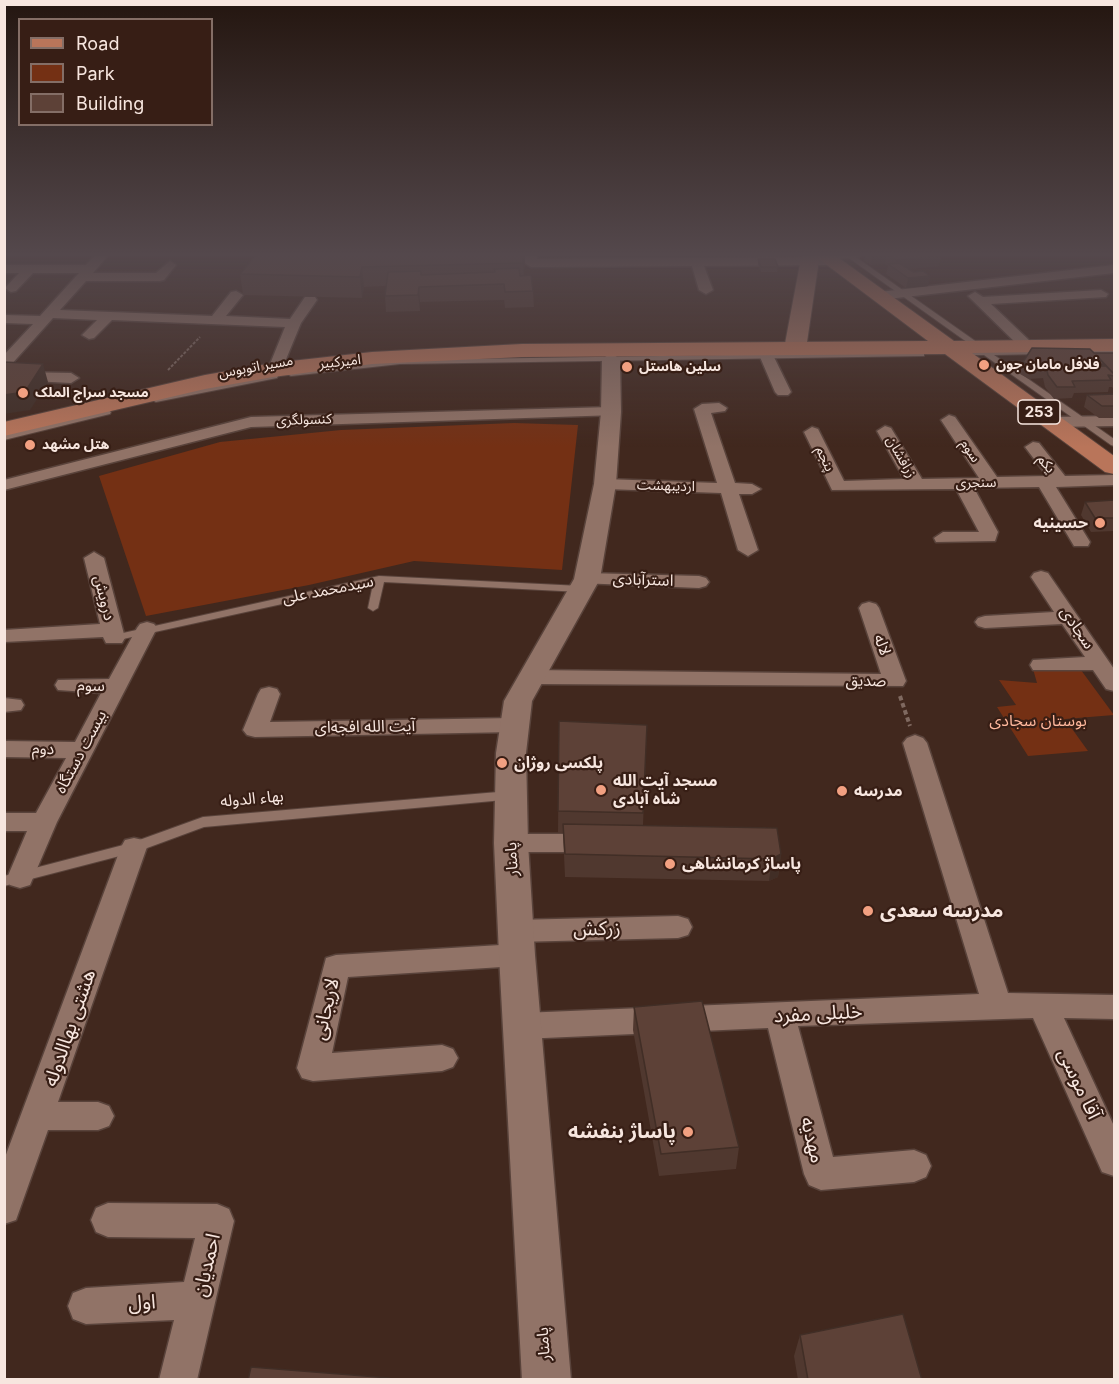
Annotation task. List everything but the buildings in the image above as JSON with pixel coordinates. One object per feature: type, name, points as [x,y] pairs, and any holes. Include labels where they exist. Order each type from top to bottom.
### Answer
[{"type":"main road","points":[[795,349],[807,318]]},
{"type":"main road","name":"253","points":[[914,318],[967,350],[1053,422],[1114,467]]},
{"type":"main road","name":"امیرکبیر","points":[[4,429],[146,394],[274,369],[399,356],[795,349],[967,350],[1027,346],[1114,345]]},
{"type":"street","points":[[4,319],[34,318]]},
{"type":"street","points":[[4,364],[46,318]]},
{"type":"street","points":[[89,335],[107,318]]},
{"type":"street","points":[[143,318],[294,324]]},
{"type":"street","points":[[215,321],[218,318]]},
{"type":"street","points":[[274,369],[298,318]]},
{"type":"street","points":[[997,318],[1027,346]]},
{"type":"street","name":"پامنار","points":[[547,1380],[516,943],[511,843],[514,725],[518,701],[584,584],[605,484],[611,412],[610,354]]},
{"type":"street","points":[[767,357],[783,392]]},
{"type":"street","points":[[4,377],[71,378]]},
{"type":"street","points":[[719,408],[702,409],[748,550]]},
{"type":"street","name":"کنسولگری","points":[[4,485],[251,422],[611,412]]},
{"type":"street","name":"سوم","points":[[949,420],[991,482]]},
{"type":"street","points":[[1053,422],[1114,421]]},
{"type":"street","name":"زرافشان","points":[[885,431],[916,484]]},
{"type":"street","name":"پنجم","points":[[812,432],[838,486]]},
{"type":"street","name":"یکم","points":[[1033,447],[1052,481]]},
{"type":"street","name":"سنجری","points":[[838,486],[1114,480]]},
{"type":"street","points":[[1052,481],[1081,542]]},
{"type":"street","points":[[943,538],[988,537],[989,532],[962,483]]},
{"type":"street","name":"اردیبهشت","points":[[605,484],[752,489]]},
{"type":"street","name":"درویش","points":[[94,558],[113,634]]},
{"type":"street","name":"سجادی","points":[[1041,577],[1110,677]]},
{"type":"street","name":"استرآبادی","points":[[584,584],[699,582]]},
{"type":"street","name":"لاله","points":[[869,608],[895,681]]},
{"type":"street","points":[[985,622],[1069,617]]},
{"type":"street","name":"بیست دستگاه","points":[[12,880],[147,628]]},
{"type":"street","name":"سیدمحمد علی","points":[[4,636],[113,634]]},
{"type":"street","points":[[1041,665],[1110,677]]},
{"type":"street","name":"صدیق","points":[[532,677],[895,681]]},
{"type":"street","name":"سوم","points":[[66,685],[116,686]]},
{"type":"street","name":"آیت الله افجه‌ای","points":[[269,694],[255,730],[514,725]]},
{"type":"street","points":[[915,743],[997,1005]]},
{"type":"street","name":"دوم","points":[[4,749],[82,750]]},
{"type":"street","points":[[4,822],[44,822]]},
{"type":"street","points":[[511,843],[615,843]]},
{"type":"street","name":"هشتی بهاالدوله","points":[[4,1208],[135,847]]},
{"type":"street","name":"زرکش","points":[[516,943],[678,927]]},
{"type":"street","name":"لاریجانی","points":[[442,1058],[313,1068],[336,966],[516,943]]},
{"type":"street","name":"خلیلی مفرد","points":[[522,1026],[997,1005],[1114,1007]]},
{"type":"street","name":"آقا موسی","points":[[1043,1006],[1105,1120],[1114,1161]]},
{"type":"street","name":"مهدیه","points":[[780,1016],[821,1174],[914,1166]]},
{"type":"street","points":[[39,1116],[98,1116]]},
{"type":"street","name":"احمدیان","points":[[108,1220],[217,1221],[178,1380]]},
{"type":"street","name":"اول","points":[[86,1306],[199,1300]]},
{"type":"lane","points":[[931,318],[967,350],[1083,421],[1114,443]]},
{"type":"lane","name":"مسیر اتوبوس","points":[[4,437],[152,401],[277,376],[400,362],[610,354],[767,357],[967,350],[1114,351]]},
{"type":"lane","points":[[373,608],[379,579]]},
{"type":"lane","name":"سیدمحمد علی","points":[[113,634],[379,579],[584,584]]},
{"type":"lane","name":"بهاء الدوله","points":[[12,880],[135,847],[203,822],[511,796]]},
{"type":"path","points":[[146,394],[215,321]]},
{"type":"path","name":"صدیق","points":[[895,681],[915,743]]},
{"type":"green space","points":[[514,423],[578,425],[562,570],[414,561],[309,585],[146,616],[99,476],[220,442],[341,430]]},
{"type":"green space","name":"بوستان سجادی","points":[[1078,666],[1114,715],[1065,719],[1088,751],[1028,756],[997,707],[1016,705],[999,680],[1037,683],[1033,669]]},
{"type":"place","name":"فلافل مامان جون","points":[[984,365]]},
{"type":"place","name":"سلین هاستل","points":[[627,367]]},
{"type":"place","name":"مسجد سراج الملک","points":[[23,393]]},
{"type":"place","name":"هتل مشهد","points":[[30,445]]},
{"type":"place","name":"حسینیه","points":[[1100,523]]},
{"type":"place","name":"پلکسی روژان","points":[[502,763]]},
{"type":"place","name":"مسجد آیت الله شاه آبادی","points":[[601,790]]},
{"type":"place","name":"مدرسه","points":[[842,791]]},
{"type":"place","name":"پاساژ کرمانشاهی","points":[[670,864]]},
{"type":"place","name":"مدرسه سعدی","points":[[868,911]]},
{"type":"place","name":"پاساژ بنفشه","points":[[688,1132]]}]
